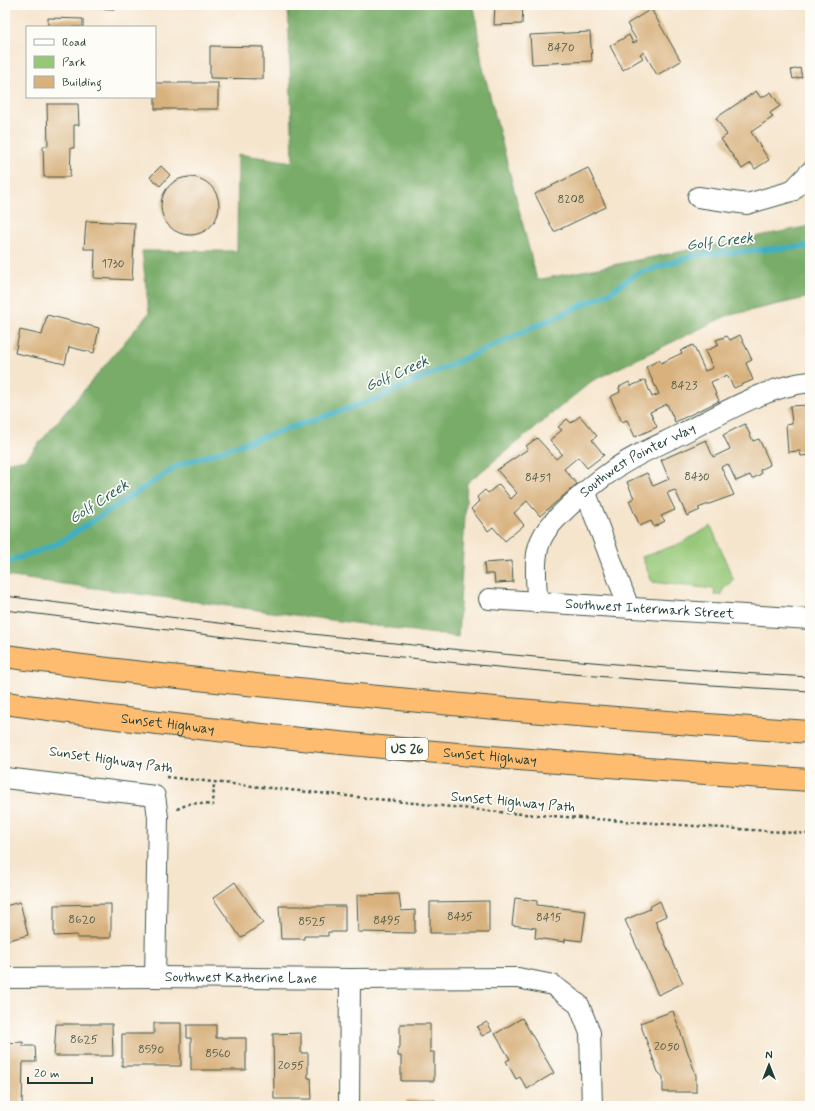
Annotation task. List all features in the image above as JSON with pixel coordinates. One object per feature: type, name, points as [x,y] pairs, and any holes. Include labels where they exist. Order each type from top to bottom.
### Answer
[{"type":"highway","points":[[5,656],[220,682],[452,706],[659,723],[810,732]]},
{"type":"highway","name":"Sunset Highway","points":[[5,703],[222,730],[404,749],[611,767],[810,780]]},
{"type":"street","points":[[698,197],[748,204],[792,191],[810,172]]},
{"type":"street","name":"Southwest Pointer Way","points":[[537,602],[537,557],[541,539],[551,525],[608,473],[635,457],[770,392],[795,384],[810,382]]},
{"type":"street","points":[[586,493],[629,608]]},
{"type":"street","name":"Southwest Intermark Street","points":[[489,599],[810,619]]},
{"type":"street","name":"Southwest Katherine Lane","points":[[5,778],[155,796],[158,817],[155,977],[350,979],[518,978],[553,985],[579,1004],[590,1033],[592,1106]]},
{"type":"street","points":[[5,978],[155,977]]},
{"type":"street","points":[[349,1106],[350,979]]},
{"type":"path","name":"Sunset Highway Path","points":[[161,777],[509,813],[810,834]]},
{"type":"path","points":[[158,817],[191,803],[213,805],[214,783]]},
{"type":"green space","points":[[288,5],[474,5],[482,64],[537,280],[810,226],[810,297],[726,316],[592,381],[467,483],[458,637],[5,576],[5,463],[26,459],[149,313],[142,251],[237,251],[238,154],[293,162]]},
{"type":"green space","points":[[711,526],[734,581],[723,589],[722,595],[715,595],[714,589],[652,582],[642,557],[679,544]]},
{"type":"building","points":[[93,5],[114,5],[114,9],[93,8]]},
{"type":"building","points":[[495,5],[523,5],[522,24],[494,25]]},
{"type":"building","points":[[651,9],[681,61],[657,75],[644,52],[640,54],[643,58],[623,70],[610,46],[629,35],[633,43],[637,41],[627,24]]},
{"type":"building","points":[[48,18],[83,19],[83,26],[48,26]]},
{"type":"building","points":[[590,32],[592,61],[532,64],[530,35]]},
{"type":"building","points":[[210,46],[263,47],[263,79],[210,78]]},
{"type":"building","points":[[800,68],[802,77],[793,79],[791,70]]},
{"type":"building","points":[[156,83],[218,83],[218,109],[155,109]]},
{"type":"building","points":[[756,91],[761,98],[771,92],[780,106],[770,113],[773,117],[751,132],[769,160],[755,169],[751,163],[742,169],[721,139],[727,135],[716,118]]},
{"type":"building","points":[[47,104],[78,104],[79,125],[74,125],[74,148],[71,148],[70,177],[44,177],[43,146],[48,146]]},
{"type":"building","points":[[161,166],[170,175],[160,186],[150,177]]},
{"type":"building","points":[[588,168],[606,207],[554,232],[535,194]]},
{"type":"building","points":[[190,177],[201,179],[214,190],[217,195],[219,206],[217,217],[206,230],[201,233],[190,235],[179,233],[166,222],[163,217],[161,206],[163,195],[174,182],[179,179]]},
{"type":"building","points":[[86,221],[135,223],[132,280],[94,278],[95,249],[84,249]]},
{"type":"building","points":[[47,315],[99,328],[94,353],[69,347],[65,364],[15,353],[20,330],[42,335]]},
{"type":"building","points":[[740,335],[752,360],[746,363],[753,380],[734,388],[727,375],[711,382],[719,401],[675,422],[667,404],[650,412],[657,427],[635,437],[627,420],[622,422],[610,397],[620,392],[619,387],[629,382],[631,386],[645,380],[652,397],[659,394],[646,367],[659,360],[661,363],[682,353],[680,351],[693,345],[705,371],[713,368],[705,351],[719,345],[716,340],[727,336],[730,340]]},
{"type":"building","points":[[810,405],[810,455],[801,456],[800,451],[788,452],[786,425],[792,424],[790,406]]},
{"type":"building","points":[[580,416],[597,436],[592,440],[604,455],[587,468],[578,457],[564,469],[577,484],[540,516],[527,501],[514,513],[524,525],[505,541],[493,527],[488,531],[471,509],[479,501],[477,497],[485,490],[488,493],[499,484],[511,499],[517,493],[497,470],[528,449],[526,446],[537,438],[556,459],[562,454],[550,440],[562,430],[558,427],[567,419],[571,423]]},
{"type":"building","points":[[745,424],[753,441],[759,439],[769,461],[770,465],[760,470],[761,474],[752,479],[750,475],[736,481],[728,464],[721,467],[734,495],[698,508],[700,510],[687,516],[675,490],[667,493],[675,510],[661,516],[665,521],[654,527],[651,521],[640,526],[629,501],[634,498],[627,482],[647,473],[653,486],[669,479],[661,460],[706,440],[713,457],[730,449],[723,435]]},
{"type":"building","points":[[512,561],[513,582],[495,583],[494,574],[485,574],[484,563]]},
{"type":"building","points":[[235,882],[263,923],[241,938],[213,898]]},
{"type":"building","points":[[399,894],[401,911],[415,910],[415,933],[358,932],[357,895]]},
{"type":"building","points":[[515,898],[537,901],[537,905],[586,911],[582,941],[565,939],[565,942],[535,938],[536,928],[512,925]]},
{"type":"building","points":[[489,901],[489,933],[430,933],[430,902]]},
{"type":"building","points":[[660,901],[666,916],[655,921],[683,983],[658,995],[625,920],[650,909],[649,907]]},
{"type":"building","points":[[20,902],[28,935],[5,941],[5,906]]},
{"type":"building","points":[[111,904],[111,938],[77,938],[77,935],[54,936],[54,905]]},
{"type":"building","points":[[279,906],[345,906],[345,932],[328,932],[328,936],[304,936],[304,939],[281,939]]},
{"type":"building","points":[[673,1011],[696,1075],[696,1092],[663,1092],[663,1077],[658,1072],[640,1023]]},
{"type":"building","points":[[522,1018],[554,1073],[527,1089],[520,1077],[516,1079],[506,1061],[510,1059],[495,1034]]},
{"type":"building","points":[[487,1022],[492,1031],[482,1036],[477,1027]]},
{"type":"building","points":[[154,1023],[181,1023],[181,1066],[122,1066],[122,1034],[154,1034]]},
{"type":"building","points":[[56,1024],[112,1024],[113,1056],[54,1056]]},
{"type":"building","points":[[400,1024],[430,1024],[430,1052],[434,1052],[434,1081],[401,1081],[401,1056],[398,1056],[398,1047],[400,1047]]},
{"type":"building","points":[[187,1025],[216,1025],[216,1038],[246,1038],[246,1070],[191,1070],[191,1038],[187,1038]]},
{"type":"building","points":[[301,1033],[301,1053],[308,1053],[308,1078],[311,1078],[312,1099],[274,1099],[273,1034]]},
{"type":"building","points":[[23,1042],[23,1046],[35,1046],[36,1062],[23,1062],[22,1106],[5,1106],[5,1043]]},
{"type":"building","points":[[406,1100],[434,1100],[434,1106],[406,1106]]},
{"type":"building","points":[[544,1104],[544,1106],[518,1106],[518,1105]]},
{"type":"waterway","name":"Golf Creek","points":[[5,563],[59,543],[179,465],[376,399],[611,292],[636,274],[696,255],[810,246]]},
{"type":"tram line","points":[[5,596],[407,644],[608,663],[810,677]]},
{"type":"tram line","points":[[5,610],[407,658],[608,677],[810,691]]}]
